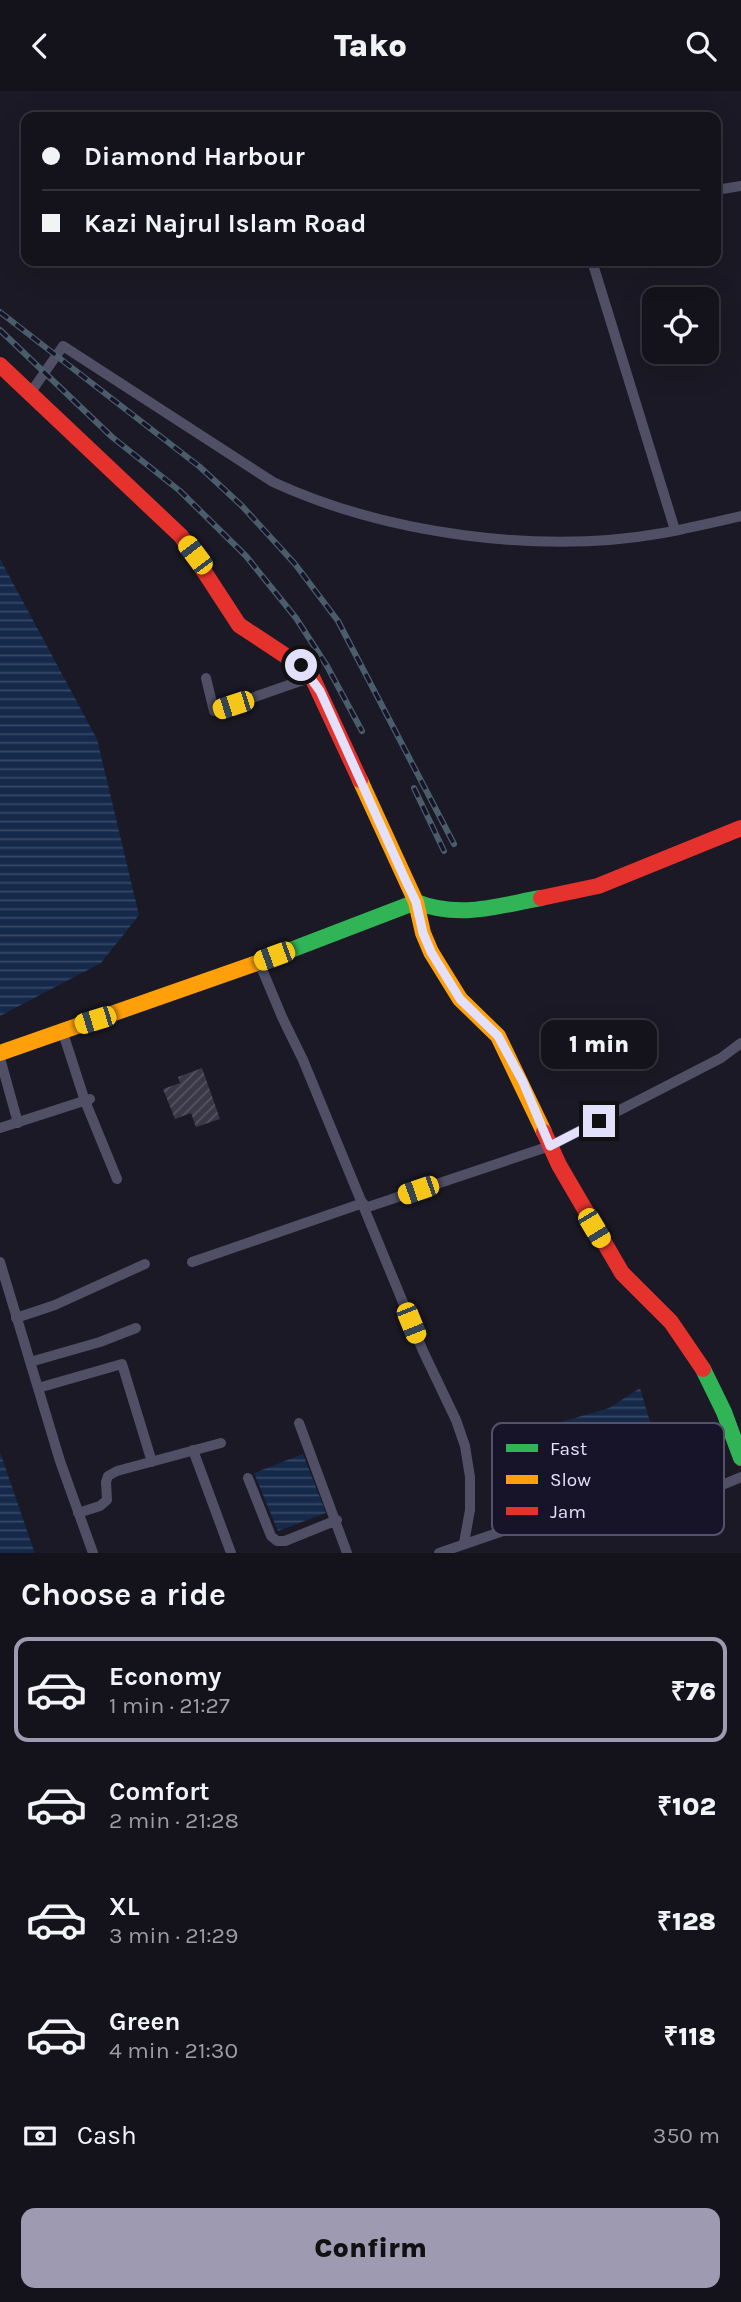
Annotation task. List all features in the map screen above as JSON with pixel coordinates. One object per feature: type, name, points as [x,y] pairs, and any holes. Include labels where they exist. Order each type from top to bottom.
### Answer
[{"type":"main road","points":[[0,365],[181,536],[239,625],[251,637],[301,665],[312,677],[416,902],[423,933],[431,952],[460,999],[498,1036],[523,1082],[574,1195],[622,1273],[671,1322],[699,1362],[724,1412],[741,1458]]},
{"type":"main road","points":[[0,1055],[62,1030],[259,962],[416,902],[432,908],[460,912],[556,896],[598,886],[741,828]]},
{"type":"street","points":[[721,189],[741,186]]},
{"type":"street","points":[[594,266],[675,530]]},
{"type":"street","points":[[31,392],[64,346],[273,482],[347,511],[426,529],[493,539],[599,540],[675,530],[741,516]]},
{"type":"street","points":[[206,678],[214,711],[312,677]]},
{"type":"street","points":[[259,962],[303,1060],[423,1351],[456,1420],[465,1446],[470,1477],[470,1510],[464,1543]]},
{"type":"street","points":[[62,1030],[117,1179]]},
{"type":"street","points":[[192,1262],[550,1146],[721,1058],[740,1043]]},
{"type":"street","points":[[0,1055],[18,1123]]},
{"type":"street","points":[[0,1128],[88,1100]]},
{"type":"street","points":[[0,1262],[37,1388],[93,1553]]},
{"type":"street","points":[[16,1318],[55,1305],[145,1264]]},
{"type":"street","points":[[30,1362],[136,1328]]},
{"type":"street","points":[[37,1388],[121,1364],[152,1462]]},
{"type":"street","points":[[299,1423],[347,1553]]},
{"type":"street","points":[[78,1513],[100,1506],[107,1500],[108,1476],[220,1443]]},
{"type":"street","points":[[193,1450],[231,1553]]},
{"type":"street","points":[[724,1484],[741,1477]]},
{"type":"street","points":[[248,1478],[271,1536],[277,1541],[285,1541],[337,1520]]},
{"type":"street","points":[[439,1553],[492,1534]]},
{"type":"water","points":[[0,559],[97,739],[139,915],[101,963],[0,1016]]},
{"type":"water","points":[[640,1388],[650,1423],[558,1423],[561,1422],[609,1408]]},
{"type":"water","points":[[0,1452],[33,1548],[35,1553],[0,1553]]},
{"type":"water","points":[[303,1454],[326,1513],[278,1531],[254,1473]]},
{"type":"building","points":[[202,1068],[220,1119],[196,1127],[191,1113],[175,1119],[163,1089],[180,1083],[178,1077]]},
{"type":"railway","points":[[0,312],[200,467],[242,506],[295,564],[338,621],[454,844]]},
{"type":"railway","points":[[0,330],[112,437],[180,491],[246,556],[296,618],[327,666],[362,731]]},
{"type":"railway","points":[[414,788],[444,851]]},
{"type":"traffic: fast","points":[[254,964],[416,902],[448,910],[463,910],[541,898]]},
{"type":"traffic: fast","points":[[703,1369],[724,1412],[741,1458]]},
{"type":"traffic: slow","points":[[360,780],[416,902],[423,933],[431,952],[460,999],[498,1036],[544,1132]]},
{"type":"traffic: slow","points":[[0,1053],[254,964]]},
{"type":"traffic: jam","points":[[0,365],[181,536],[239,625],[295,662],[312,677],[360,780]]},
{"type":"traffic: jam","points":[[541,898],[598,886],[741,828]]},
{"type":"traffic: jam","points":[[544,1132],[559,1165],[622,1273],[671,1322],[703,1369]]},
{"type":"route","points":[[301,665],[320,691],[416,902],[419,921],[431,952],[460,999],[498,1036],[523,1082],[550,1146],[599,1121]]}]
